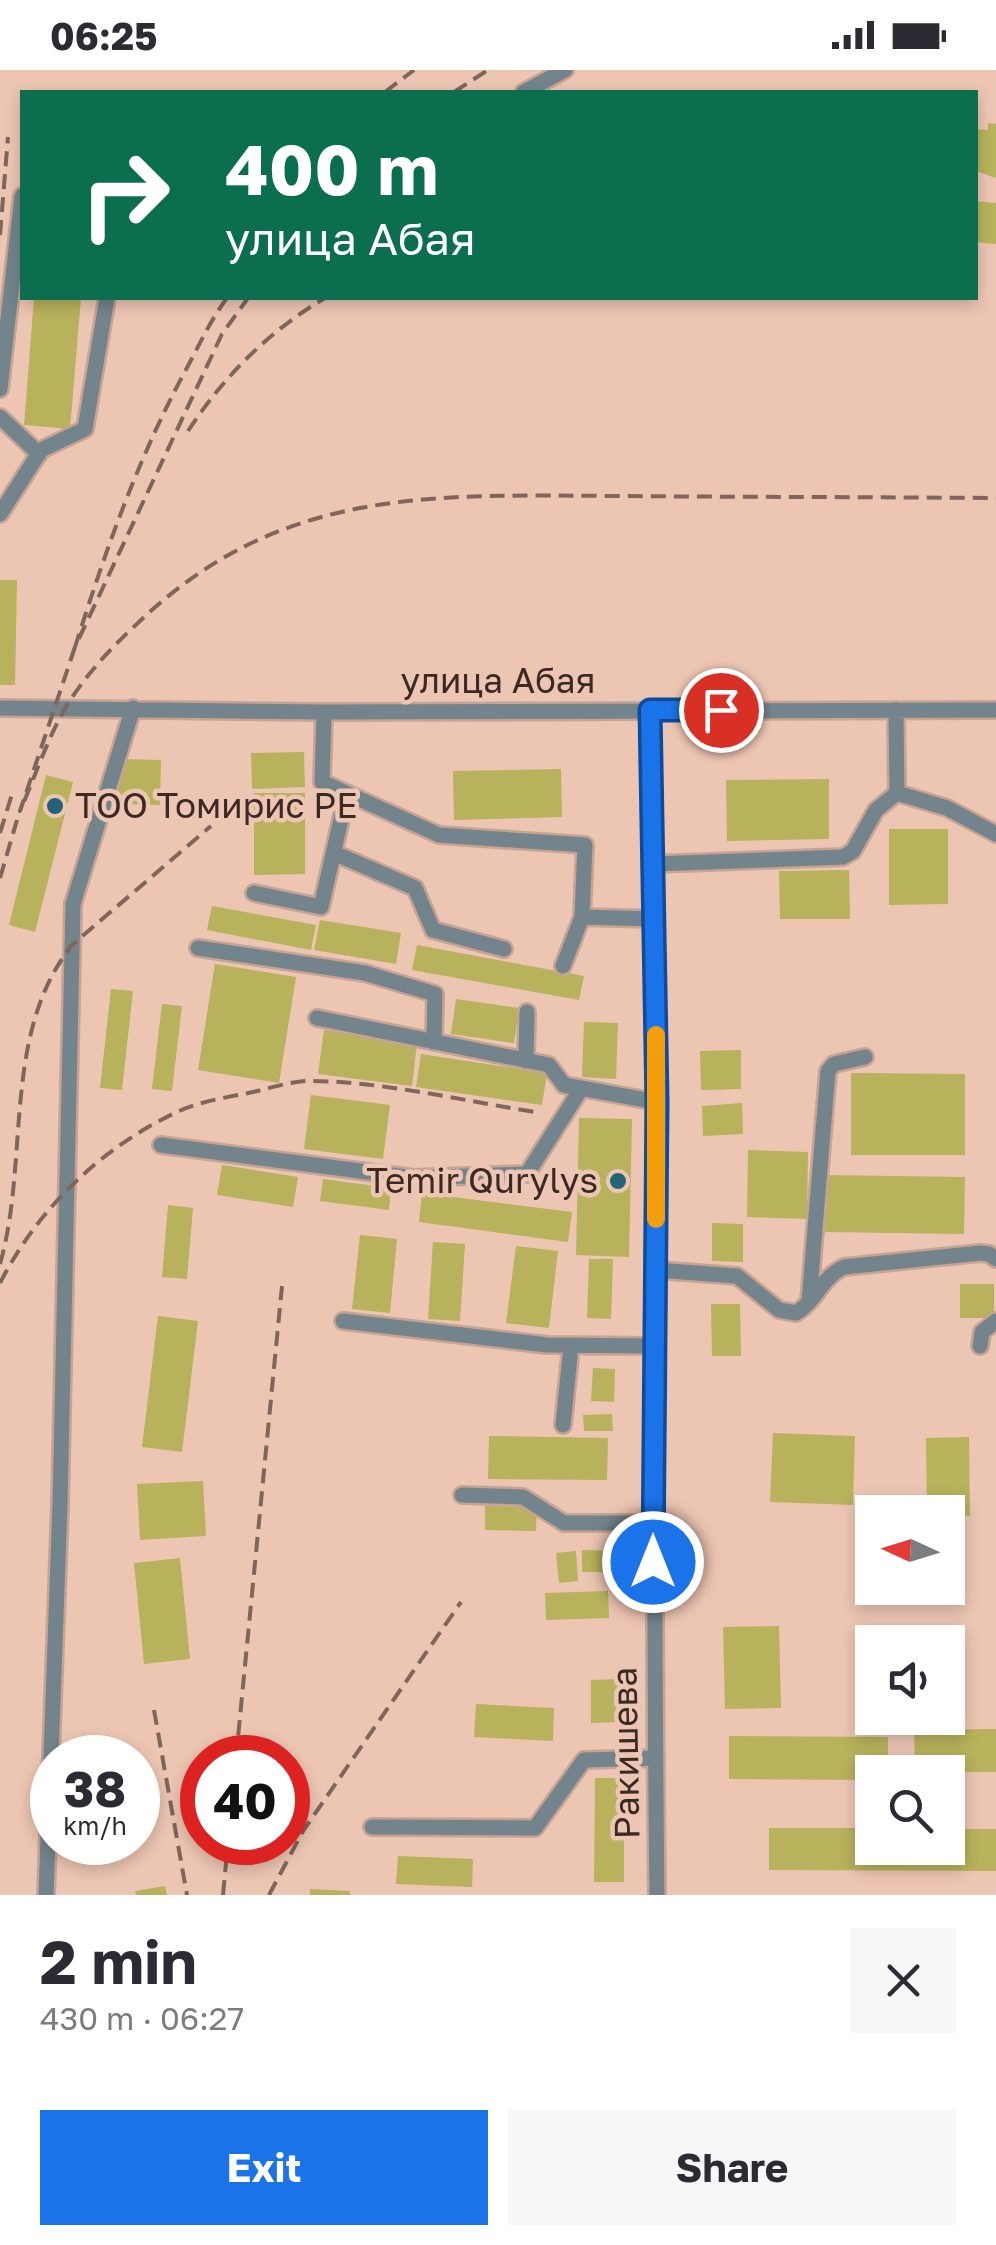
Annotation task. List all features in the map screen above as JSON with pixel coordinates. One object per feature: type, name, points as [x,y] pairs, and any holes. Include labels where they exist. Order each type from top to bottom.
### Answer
[{"type":"street","points":[[528,90],[565,70]]},
{"type":"street","points":[[0,388],[20,213]]},
{"type":"street","points":[[0,514],[39,454],[85,429],[107,300]]},
{"type":"street","points":[[0,417],[39,454]]},
{"type":"street","name":"улица Абая","points":[[0,708],[324,712],[996,710]]},
{"type":"street","points":[[46,1895],[60,1504],[73,904],[133,708]]},
{"type":"street","name":"Ракишева","points":[[650,710],[657,1102],[653,1523],[657,1895]]},
{"type":"street","points":[[896,710],[897,793]]},
{"type":"street","points":[[324,712],[322,782],[439,835],[584,845],[582,917],[563,966]]},
{"type":"street","points":[[897,793],[947,808],[996,834]]},
{"type":"street","points":[[653,864],[843,857],[853,851],[876,810],[897,793]]},
{"type":"street","points":[[254,893],[321,907],[348,794]]},
{"type":"street","points":[[334,853],[415,888],[433,930],[504,949]]},
{"type":"street","points":[[582,917],[654,918]]},
{"type":"street","points":[[198,948],[365,974],[435,994],[434,1042]]},
{"type":"street","points":[[526,1060],[527,1012]]},
{"type":"street","points":[[317,1018],[526,1060],[549,1066],[564,1085],[657,1102]]},
{"type":"street","points":[[808,1306],[828,1071],[834,1064],[865,1057]]},
{"type":"street","points":[[162,1145],[414,1178],[527,1174],[582,1089]]},
{"type":"street","points":[[656,1270],[737,1276],[779,1310],[796,1313],[808,1306],[830,1276],[844,1267],[980,1253],[996,1259]]},
{"type":"street","points":[[343,1320],[571,1346],[656,1346]]},
{"type":"street","points":[[980,1346],[982,1332],[996,1321]]},
{"type":"street","points":[[564,1425],[571,1346]]},
{"type":"street","points":[[462,1495],[523,1498],[564,1523],[653,1523]]},
{"type":"street","points":[[372,1827],[535,1828],[584,1760],[656,1758]]},
{"type":"building","points":[[988,123],[996,124],[996,178],[978,172],[978,129],[988,130]]},
{"type":"building","points":[[978,201],[996,203],[996,244],[978,242]]},
{"type":"building","points":[[34,300],[81,300],[70,429],[24,425]]},
{"type":"building","points":[[0,580],[17,580],[15,685],[0,685]]},
{"type":"building","points":[[304,752],[305,787],[252,789],[251,753]]},
{"type":"building","points":[[119,759],[161,760],[160,805],[118,804]]},
{"type":"building","points":[[561,769],[562,817],[454,820],[453,771]]},
{"type":"building","points":[[46,775],[73,782],[35,932],[9,925]]},
{"type":"building","points":[[829,779],[829,839],[727,841],[726,780]]},
{"type":"building","points":[[254,793],[305,793],[305,874],[254,875]]},
{"type":"building","points":[[889,829],[948,829],[948,904],[889,905]]},
{"type":"building","points":[[849,870],[850,919],[780,919],[779,871]]},
{"type":"building","points":[[212,906],[316,925],[311,950],[207,930]]},
{"type":"building","points":[[320,920],[401,933],[396,964],[314,950]]},
{"type":"building","points":[[417,945],[584,976],[579,1000],[412,970]]},
{"type":"building","points":[[215,964],[296,977],[279,1083],[198,1070]]},
{"type":"building","points":[[111,989],[133,991],[122,1090],[100,1088]]},
{"type":"building","points":[[456,999],[519,1008],[514,1043],[451,1034]]},
{"type":"building","points":[[162,1004],[182,1006],[172,1091],[152,1089]]},
{"type":"building","points":[[584,1022],[618,1023],[616,1079],[582,1077]]},
{"type":"building","points":[[324,1030],[417,1043],[412,1086],[318,1074]]},
{"type":"building","points":[[741,1050],[741,1089],[701,1090],[700,1051]]},
{"type":"building","points":[[421,1054],[547,1073],[542,1105],[416,1087]]},
{"type":"building","points":[[851,1073],[965,1074],[965,1155],[851,1155]]},
{"type":"building","points":[[311,1095],[390,1105],[383,1159],[304,1149]]},
{"type":"building","points":[[742,1103],[743,1134],[703,1136],[702,1106]]},
{"type":"building","points":[[579,1118],[632,1119],[629,1257],[576,1255]]},
{"type":"building","points":[[748,1150],[808,1152],[807,1219],[747,1217]]},
{"type":"building","points":[[222,1165],[298,1177],[293,1207],[217,1195]]},
{"type":"building","points":[[822,1175],[965,1177],[964,1234],[821,1232]]},
{"type":"building","points":[[323,1179],[391,1188],[389,1210],[320,1201]]},
{"type":"building","points":[[422,1193],[572,1212],[568,1242],[419,1222]]},
{"type":"building","points":[[168,1205],[193,1208],[187,1279],[162,1277]]},
{"type":"building","points":[[712,1223],[743,1224],[743,1262],[712,1261]]},
{"type":"building","points":[[360,1235],[397,1239],[390,1313],[352,1309]]},
{"type":"building","points":[[433,1242],[465,1244],[460,1321],[428,1319]]},
{"type":"building","points":[[516,1246],[558,1251],[549,1328],[506,1323]]},
{"type":"building","points":[[589,1259],[613,1259],[611,1319],[587,1318]]},
{"type":"building","points":[[960,1284],[994,1284],[994,1318],[960,1318]]},
{"type":"building","points":[[711,1304],[740,1304],[741,1356],[712,1356]]},
{"type":"building","points":[[158,1316],[198,1321],[182,1452],[142,1447]]},
{"type":"building","points":[[593,1368],[615,1369],[614,1402],[591,1401]]},
{"type":"building","points":[[612,1414],[613,1431],[584,1431],[583,1415]]},
{"type":"building","points":[[773,1433],[855,1436],[853,1505],[770,1502]]},
{"type":"building","points":[[489,1436],[608,1438],[607,1480],[488,1479]]},
{"type":"building","points":[[969,1437],[970,1516],[965,1516],[965,1495],[927,1495],[926,1438]]},
{"type":"building","points":[[203,1481],[206,1536],[140,1540],[137,1484]]},
{"type":"building","points":[[485,1506],[537,1507],[536,1531],[485,1530]]},
{"type":"building","points":[[582,1550],[620,1551],[620,1572],[582,1572]]},
{"type":"building","points":[[576,1551],[578,1581],[559,1583],[556,1553]]},
{"type":"building","points":[[180,1558],[190,1659],[144,1664],[134,1563]]},
{"type":"building","points":[[608,1591],[609,1618],[546,1620],[545,1593]]},
{"type":"building","points":[[779,1626],[781,1708],[725,1709],[723,1627]]},
{"type":"building","points":[[620,1679],[621,1722],[591,1723],[591,1680]]},
{"type":"building","points":[[476,1704],[554,1708],[553,1741],[474,1737]]},
{"type":"building","points":[[965,1729],[996,1729],[996,1772],[965,1772],[965,1755],[915,1755],[914,1735],[965,1735]]},
{"type":"building","points":[[729,1736],[888,1737],[888,1755],[855,1755],[855,1780],[729,1779]]},
{"type":"building","points":[[595,1778],[624,1778],[624,1882],[594,1882]]},
{"type":"building","points":[[769,1828],[855,1828],[855,1865],[965,1865],[965,1829],[996,1829],[996,1871],[769,1870]]},
{"type":"building","points":[[398,1856],[473,1859],[472,1887],[396,1884]]},
{"type":"building","points":[[165,1886],[167,1895],[136,1895],[135,1891]]},
{"type":"building","points":[[310,1889],[350,1891],[350,1895],[310,1895]]},
{"type":"railway","points":[[388,90],[414,70]]},
{"type":"railway","points":[[457,90],[488,70]]},
{"type":"railway","points":[[0,235],[8,137]]},
{"type":"railway","points":[[226,300],[171,398],[139,468],[75,647],[222,334],[247,300]]},
{"type":"railway","points":[[188,431],[249,356],[322,300]]},
{"type":"railway","points":[[75,647],[20,811],[66,707],[119,641],[194,577],[249,544],[305,522],[363,508],[485,496],[996,498]]},
{"type":"railway","points":[[0,833],[13,791]]},
{"type":"railway","points":[[0,878],[17,820]]},
{"type":"railway","points":[[0,1264],[9,1224],[26,1058],[35,1018],[50,980],[72,945],[211,826]]},
{"type":"railway","points":[[0,1283],[34,1229],[75,1182],[124,1142],[196,1105],[306,1081],[393,1088],[541,1113]]},
{"type":"railway","points":[[238,1735],[282,1286]]},
{"type":"railway","points":[[269,1895],[303,1831],[461,1602]]},
{"type":"railway","points":[[154,1710],[187,1895]]},
{"type":"railway","points":[[223,1895],[226,1865]]},
{"type":"slow traffic","points":[[656,1035],[656,1219]]},
{"type":"place","name":"ТОО Томирис РЕ","points":[[55,806]]},
{"type":"place","name":"Temir Qurylys","points":[[618,1181]]},
{"type":"route","points":[[653,1562],[657,1102],[650,710],[721,710]]}]
